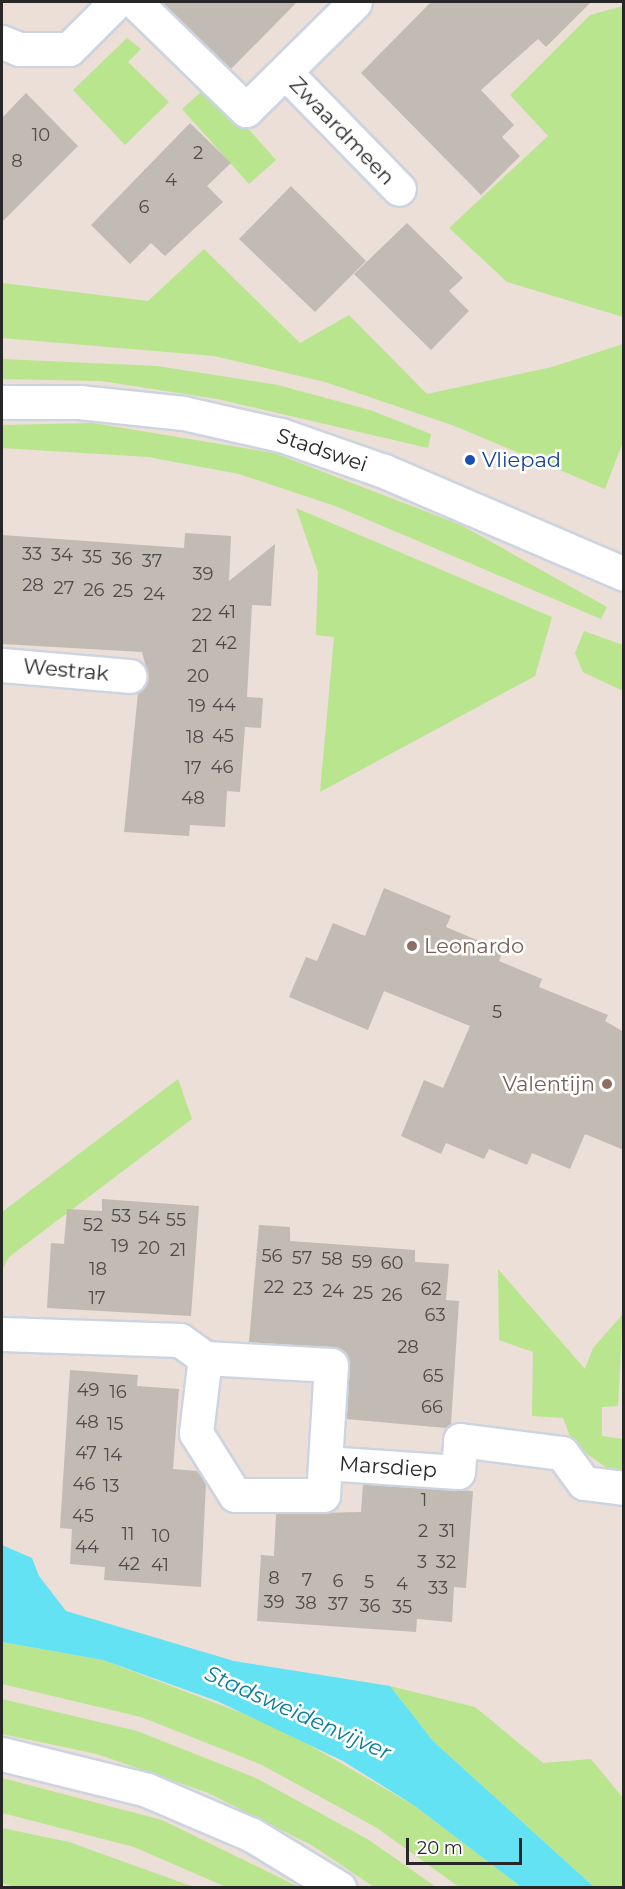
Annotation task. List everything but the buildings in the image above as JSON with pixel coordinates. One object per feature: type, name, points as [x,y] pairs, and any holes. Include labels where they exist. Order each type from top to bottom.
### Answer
[{"type":"street","points":[[2,42],[19,49],[69,50],[116,2]]},
{"type":"street","name":"Zwaardmeen","points":[[135,2],[246,110],[355,2]]},
{"type":"street","name":"Zwaardmeen","points":[[285,72],[399,189]]},
{"type":"street","name":"Stadswei","points":[[2,402],[79,402],[183,413],[281,435],[384,471],[624,574]]},
{"type":"street","name":"Westrak","points":[[2,665],[130,676]]},
{"type":"street","points":[[2,1334],[180,1340],[205,1358]]},
{"type":"street","name":"Marsdiep","points":[[205,1358],[331,1365],[325,1463],[323,1495],[235,1494],[196,1433],[205,1358]]},
{"type":"street","name":"Marsdiep","points":[[325,1463],[458,1472],[460,1440],[562,1453],[584,1483],[624,1488]]},
{"type":"street","points":[[2,1754],[147,1790],[252,1835],[339,1887]]},
{"type":"green space","points":[[624,6],[623,317],[507,282],[449,228],[548,136],[510,95],[590,15]]},
{"type":"green space","points":[[127,38],[141,49],[128,62],[169,102],[125,145],[73,90]]},
{"type":"green space","points":[[209,85],[276,160],[249,184],[182,109]]},
{"type":"green space","points":[[204,249],[300,343],[349,315],[427,394],[552,367],[623,344],[623,442],[605,489],[452,425],[325,382],[214,356],[2,338],[2,283],[148,301]]},
{"type":"green space","points":[[2,359],[157,366],[278,385],[370,410],[431,434],[428,448],[217,399],[101,381],[2,379]]},
{"type":"green space","points":[[93,423],[274,453],[461,525],[607,607],[601,619],[338,507],[239,474],[148,457],[2,448],[2,425]]},
{"type":"green space","points":[[296,508],[552,617],[535,676],[320,792],[334,637],[316,635],[318,572]]},
{"type":"green space","points":[[584,631],[623,645],[623,691],[583,672],[575,653]]},
{"type":"green space","points":[[178,1079],[192,1119],[9,1257],[2,1270],[2,1212]]},
{"type":"green space","points":[[498,1269],[585,1369],[593,1348],[623,1314],[618,1406],[602,1407],[602,1436],[623,1439],[623,1472],[607,1468],[573,1444],[563,1418],[532,1416],[533,1352],[499,1340]]},
{"type":"green space","points":[[2,1642],[103,1660],[278,1727],[415,1806],[521,1887],[459,1887],[377,1828],[262,1765],[141,1717],[2,1684]]},
{"type":"green space","points":[[390,1686],[475,1707],[543,1763],[591,1759],[623,1798],[623,1887],[594,1887],[433,1741]]},
{"type":"green space","points":[[2,1699],[137,1731],[256,1778],[369,1840],[436,1887],[374,1887],[313,1846],[208,1793],[97,1754],[2,1734]]},
{"type":"green space","points":[[2,1778],[162,1820],[299,1887],[226,1887],[134,1847],[2,1813]]},
{"type":"green space","points":[[2,1828],[69,1842],[194,1887],[14,1887],[2,1883]]},
{"type":"water","name":"Stadsweidenvijver","points":[[2,1545],[32,1558],[39,1576],[66,1611],[234,1661],[390,1686],[433,1741],[594,1887],[521,1887],[415,1806],[343,1761],[217,1701],[103,1660],[2,1642]]},
{"type":"place","name":"Vliepad","points":[[470,460]]},
{"type":"place","name":"Leonardo","points":[[412,946]]},
{"type":"place","name":"Valentijn","points":[[607,1084]]}]
